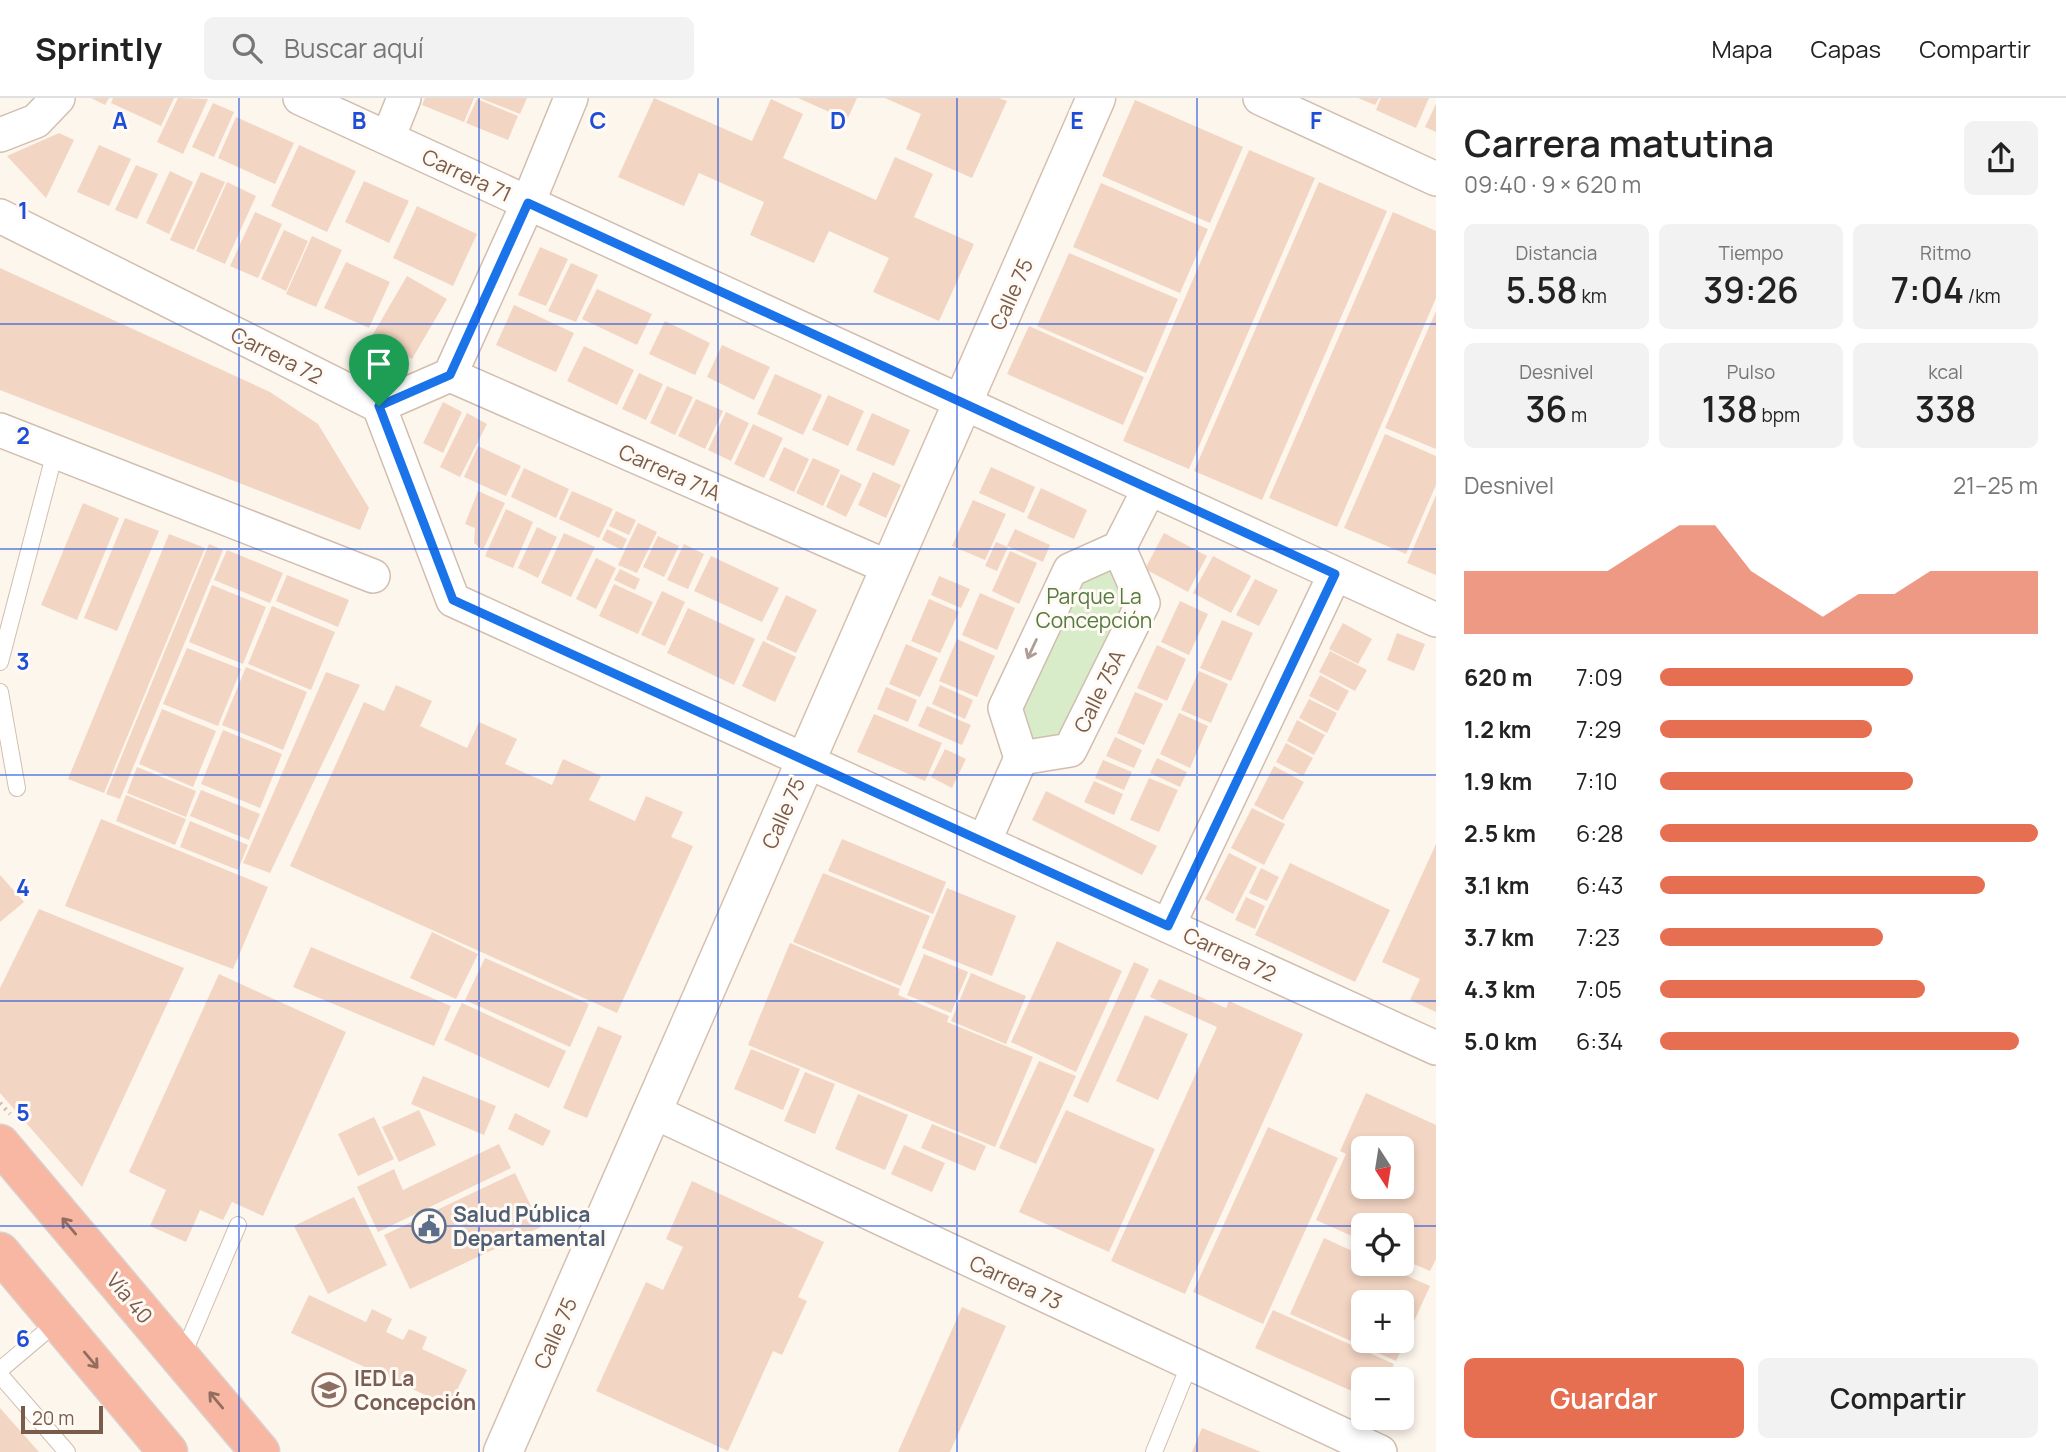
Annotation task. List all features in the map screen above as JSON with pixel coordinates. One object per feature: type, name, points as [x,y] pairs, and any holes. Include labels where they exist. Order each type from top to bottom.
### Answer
[{"type":"highway","name":"Vía 40","points":[[0,1144],[260,1452]]},
{"type":"highway","points":[[0,1252],[168,1452]]},
{"type":"street","points":[[0,135],[36,121],[58,98]]},
{"type":"street","name":"Carrera 71","points":[[300,98],[1436,620]]},
{"type":"street","points":[[388,138],[404,98]]},
{"type":"street","points":[[379,406],[450,375],[528,203],[570,98]]},
{"type":"street","name":"Calle 75","points":[[503,1452],[1096,98]]},
{"type":"street","points":[[1261,98],[1436,179]]},
{"type":"street","name":"Carrera 72","points":[[0,216],[379,406],[453,600],[1436,1048]]},
{"type":"street","name":"Carrera 71A","points":[[450,375],[890,568]]},
{"type":"street","points":[[0,430],[373,576]]},
{"type":"street","points":[[984,842],[1021,758],[1005,708],[1070,570],[1119,548],[1149,488]]},
{"type":"street","name":"Calle 75A","points":[[1021,758],[1070,750],[1143,603],[1119,548]]},
{"type":"street","points":[[1168,926],[1335,574]]},
{"type":"street","name":"Carrera 73","points":[[652,1111],[1380,1452]]},
{"type":"lane","points":[[0,662],[55,452]]},
{"type":"lane","points":[[0,692],[17,788]]},
{"type":"lane","points":[[181,1360],[238,1225]]},
{"type":"lane","points":[[58,1321],[0,1372],[67,1452]]},
{"type":"lane","points":[[1154,1452],[1190,1363]]},
{"type":"green space","name":"Parque La Concepción","points":[[1116,557],[1134,602],[1067,745],[1025,751],[1012,708],[1073,574]]},
{"type":"building","points":[[91,98],[109,98],[105,105]]},
{"type":"building","points":[[113,98],[174,98],[161,126],[111,103]]},
{"type":"building","points":[[178,98],[208,99],[183,154],[157,142]]},
{"type":"building","points":[[425,98],[474,98],[464,122],[422,105]]},
{"type":"building","points":[[480,98],[527,98],[520,114]]},
{"type":"building","points":[[654,98],[752,141],[771,99],[803,114],[783,158],[876,200],[895,157],[933,174],[914,217],[974,244],[939,321],[873,292],[889,258],[829,231],[814,263],[750,235],[764,202],[699,173],[684,206],[618,177]]},
{"type":"building","points":[[798,98],[857,98],[847,120]]},
{"type":"building","points":[[885,98],[999,98],[1007,101],[972,178],[906,149],[921,114]]},
{"type":"building","points":[[1358,98],[1379,98],[1375,105]]},
{"type":"building","points":[[1381,98],[1429,98],[1416,128],[1376,110]]},
{"type":"building","points":[[477,99],[518,116],[508,140],[466,123]]},
{"type":"building","points":[[1135,100],[1243,147],[1210,223],[1102,176]]},
{"type":"building","points":[[213,103],[234,112],[214,157],[192,147]]},
{"type":"building","points":[[1436,104],[1436,132],[1425,127]]},
{"type":"building","points":[[236,117],[294,143],[275,184],[218,158]]},
{"type":"building","points":[[59,133],[74,140],[46,198],[7,156]]},
{"type":"building","points":[[99,145],[131,159],[109,206],[77,192]]},
{"type":"building","points":[[299,145],[356,171],[327,232],[271,206]]},
{"type":"building","points":[[1249,150],[1315,178],[1189,469],[1123,441]]},
{"type":"building","points":[[136,165],[158,174],[137,219],[115,210]]},
{"type":"building","points":[[170,171],[193,182],[169,234],[146,223]]},
{"type":"building","points":[[201,172],[225,182],[194,250],[170,240]]},
{"type":"building","points":[[364,181],[409,201],[389,243],[345,222]]},
{"type":"building","points":[[227,182],[256,196],[225,264],[196,251]]},
{"type":"building","points":[[1319,182],[1387,211],[1262,500],[1194,471]]},
{"type":"building","points":[[1101,183],[1208,229],[1180,293],[1073,247]]},
{"type":"building","points":[[417,206],[477,234],[453,286],[393,258]]},
{"type":"building","points":[[255,212],[282,224],[258,278],[230,266]]},
{"type":"building","points":[[1393,212],[1436,231],[1436,298],[1337,527],[1269,498]]},
{"type":"building","points":[[284,230],[308,241],[286,291],[261,279]]},
{"type":"building","points":[[312,236],[342,250],[316,307],[286,294]]},
{"type":"building","points":[[540,247],[568,259],[546,306],[518,295]]},
{"type":"building","points":[[1069,253],[1178,299],[1146,373],[1037,326]]},
{"type":"building","points":[[346,262],[390,282],[369,328],[324,308]]},
{"type":"building","points":[[571,263],[598,275],[576,322],[548,311]]},
{"type":"building","points":[[0,268],[270,392],[318,424],[369,508],[360,530],[0,390]]},
{"type":"building","points":[[407,276],[447,299],[412,359],[372,336]]},
{"type":"building","points":[[597,289],[652,314],[637,345],[582,319]]},
{"type":"building","points":[[514,305],[574,333],[556,372],[496,345]]},
{"type":"building","points":[[1436,311],[1436,449],[1385,428]]},
{"type":"building","points":[[665,321],[710,343],[695,375],[649,354]]},
{"type":"building","points":[[1029,326],[1144,377],[1123,425],[1007,374]]},
{"type":"building","points":[[722,345],[770,367],[754,400],[707,377]]},
{"type":"building","points":[[584,346],[634,370],[617,405],[567,381]]},
{"type":"building","points":[[639,373],[663,384],[646,420],[622,409]]},
{"type":"building","points":[[775,374],[822,395],[803,435],[757,414]]},
{"type":"building","points":[[667,386],[693,397],[675,435],[650,423]]},
{"type":"building","points":[[828,395],[864,411],[848,446],[812,430]]},
{"type":"building","points":[[696,399],[723,411],[705,449],[678,436]]},
{"type":"building","points":[[443,402],[462,412],[443,453],[423,443]]},
{"type":"building","points":[[726,412],[749,423],[731,461],[708,450]]},
{"type":"building","points":[[467,413],[487,424],[460,477],[440,467]]},
{"type":"building","points":[[872,413],[910,430],[894,466],[856,450]]},
{"type":"building","points":[[753,424],[783,438],[764,478],[734,464]]},
{"type":"building","points":[[1385,434],[1436,456],[1436,485],[1406,554],[1344,528]]},
{"type":"building","points":[[478,446],[521,466],[506,496],[464,477]]},
{"type":"building","points":[[784,447],[809,459],[794,492],[769,480]]},
{"type":"building","points":[[813,458],[840,470],[823,506],[796,493]]},
{"type":"building","points":[[991,467],[1035,487],[1024,513],[979,493]]},
{"type":"building","points":[[524,468],[569,489],[556,518],[511,497]]},
{"type":"building","points":[[873,472],[901,485],[886,518],[858,505]]},
{"type":"building","points":[[841,474],[862,484],[846,517],[826,507]]},
{"type":"building","points":[[1041,488],[1087,510],[1074,539],[1027,518]]},
{"type":"building","points":[[478,491],[505,503],[483,550],[474,543],[475,528],[465,524]]},
{"type":"building","points":[[572,491],[613,509],[599,538],[559,519]]},
{"type":"building","points":[[1436,495],[1436,575],[1407,563]]},
{"type":"building","points":[[973,500],[1006,514],[985,560],[952,546]]},
{"type":"building","points":[[83,503],[119,518],[77,620],[41,605]]},
{"type":"building","points":[[506,509],[533,522],[513,568],[485,556]]},
{"type":"building","points":[[616,511],[636,520],[629,535],[609,526]]},
{"type":"building","points":[[125,518],[159,531],[117,631],[84,618]]},
{"type":"building","points":[[638,523],[657,532],[637,573],[618,565]]},
{"type":"building","points":[[537,527],[557,537],[538,578],[518,568]]},
{"type":"building","points":[[607,529],[627,539],[622,550],[602,540]]},
{"type":"building","points":[[1015,529],[1050,545],[1043,562],[1007,546]]},
{"type":"building","points":[[564,533],[595,547],[571,597],[541,583]]},
{"type":"building","points":[[1164,533],[1207,556],[1188,592],[1145,569]]},
{"type":"building","points":[[169,534],[205,548],[104,793],[68,779]]},
{"type":"building","points":[[658,536],[679,546],[664,577],[643,567]]},
{"type":"building","points":[[996,542],[1008,547],[997,571],[985,566]]},
{"type":"building","points":[[209,544],[223,550],[120,799],[106,794]]},
{"type":"building","points":[[684,544],[704,554],[688,589],[667,580]]},
{"type":"building","points":[[227,550],[283,573],[270,603],[214,580]]},
{"type":"building","points":[[1010,551],[1037,563],[1019,604],[992,591]]},
{"type":"building","points":[[711,556],[779,588],[762,622],[694,591]]},
{"type":"building","points":[[1213,556],[1251,576],[1231,613],[1193,593]]},
{"type":"building","points":[[596,558],[616,568],[596,609],[576,599]]},
{"type":"building","points":[[620,569],[640,579],[635,590],[614,580]]},
{"type":"building","points":[[287,575],[349,600],[338,627],[276,601]]},
{"type":"building","points":[[939,576],[970,589],[961,608],[931,595]]},
{"type":"building","points":[[1255,579],[1278,590],[1259,626],[1236,615]]},
{"type":"building","points":[[614,584],[653,602],[638,634],[599,616]]},
{"type":"building","points":[[212,585],[266,607],[243,664],[189,642]]},
{"type":"building","points":[[662,591],[685,602],[665,646],[641,635]]},
{"type":"building","points":[[980,593],[1015,608],[997,650],[962,635]]},
{"type":"building","points":[[786,595],[817,610],[796,653],[766,639]]},
{"type":"building","points":[[929,599],[959,612],[940,653],[911,641]]},
{"type":"building","points":[[1180,601],[1208,614],[1189,655],[1161,642]]},
{"type":"building","points":[[272,606],[335,632],[311,690],[248,664]]},
{"type":"building","points":[[688,608],[755,639],[734,685],[667,653]]},
{"type":"building","points":[[1222,620],[1253,633],[1231,681],[1200,668]]},
{"type":"building","points":[[1343,623],[1372,639],[1358,664],[1329,649]]},
{"type":"building","points":[[1397,633],[1425,644],[1414,671],[1387,660]]},
{"type":"building","points":[[957,639],[995,656],[977,697],[939,681]]},
{"type":"building","points":[[763,641],[796,657],[775,702],[742,686]]},
{"type":"building","points":[[906,644],[938,658],[920,697],[889,684]]},
{"type":"building","points":[[1157,645],[1186,659],[1167,701],[1137,688]]},
{"type":"building","points":[[187,648],[241,669],[218,726],[163,704]]},
{"type":"building","points":[[1330,651],[1367,670],[1355,691],[1319,672]]},
{"type":"building","points":[[246,667],[307,692],[283,750],[222,725]]},
{"type":"building","points":[[1199,671],[1228,684],[1211,723],[1181,710]]},
{"type":"building","points":[[326,672],[360,685],[270,873],[243,863]]},
{"type":"building","points":[[1320,675],[1349,691],[1338,711],[1309,696]]},
{"type":"building","points":[[396,685],[432,701],[420,726],[467,748],[479,722],[517,739],[505,764],[552,785],[563,759],[601,776],[589,800],[635,821],[646,796],[683,812],[671,837],[693,846],[617,1013],[290,866],[364,702],[384,711]]},
{"type":"building","points":[[940,685],[973,700],[965,719],[932,704]]},
{"type":"building","points":[[886,687],[917,700],[908,722],[877,709]]},
{"type":"building","points":[[1135,692],[1163,704],[1144,745],[1117,733]]},
{"type":"building","points":[[1309,699],[1337,713],[1327,733],[1299,718]]},
{"type":"building","points":[[927,706],[971,725],[962,745],[918,726]]},
{"type":"building","points":[[162,709],[216,731],[193,787],[139,764]]},
{"type":"building","points":[[1179,713],[1208,726],[1190,768],[1160,754]]},
{"type":"building","points":[[874,714],[942,743],[925,781],[857,752]]},
{"type":"building","points":[[1297,720],[1325,735],[1314,755],[1287,741]]},
{"type":"building","points":[[223,730],[282,754],[260,808],[201,784]]},
{"type":"building","points":[[1115,737],[1142,750],[1134,768],[1106,756]]},
{"type":"building","points":[[1286,743],[1313,758],[1303,776],[1276,762]]},
{"type":"building","points":[[945,749],[966,759],[952,788],[931,777]]},
{"type":"building","points":[[1157,758],[1187,772],[1180,787],[1150,773]]},
{"type":"building","points":[[1103,760],[1132,772],[1124,790],[1095,778]]},
{"type":"building","points":[[1274,766],[1304,782],[1283,820],[1254,805]]},
{"type":"building","points":[[137,767],[196,791],[186,817],[127,793]]},
{"type":"building","points":[[1149,778],[1178,790],[1159,832],[1130,820]]},
{"type":"building","points":[[1094,781],[1123,794],[1114,815],[1084,802]]},
{"type":"building","points":[[201,790],[260,814],[249,840],[190,816]]},
{"type":"building","points":[[1046,791],[1157,846],[1142,875],[1032,820]]},
{"type":"building","points":[[126,795],[186,819],[175,845],[116,821]]},
{"type":"building","points":[[1252,808],[1285,824],[1264,865],[1231,848]]},
{"type":"building","points":[[101,819],[268,887],[233,969],[65,906]]},
{"type":"building","points":[[190,821],[248,845],[238,870],[180,847]]},
{"type":"building","points":[[842,839],[946,882],[933,914],[828,871]]},
{"type":"building","points":[[1436,844],[1436,1012],[1410,1000],[1420,979],[1382,962]]},
{"type":"building","points":[[1229,853],[1257,867],[1233,914],[1205,899]]},
{"type":"building","points":[[1290,863],[1390,910],[1355,982],[1255,935]]},
{"type":"building","points":[[1261,868],[1279,877],[1267,901],[1249,893]]},
{"type":"building","points":[[823,873],[930,916],[901,986],[793,942]]},
{"type":"building","points":[[0,875],[24,902],[0,922]]},
{"type":"building","points":[[947,888],[1016,916],[992,976],[922,948]]},
{"type":"building","points":[[1246,897],[1265,906],[1255,929],[1235,920]]},
{"type":"building","points":[[39,909],[184,968],[82,1187],[0,1093],[0,988]]},
{"type":"building","points":[[432,932],[478,954],[456,999],[410,978]]},
{"type":"building","points":[[1057,941],[1122,971],[1076,1072],[1011,1042]]},
{"type":"building","points":[[790,943],[900,989],[898,995],[949,1016],[947,1022],[1033,1057],[995,1147],[748,1045]]},
{"type":"building","points":[[311,947],[451,1006],[434,1046],[293,987]]},
{"type":"building","points":[[924,954],[968,972],[951,1013],[907,995]]},
{"type":"building","points":[[485,958],[589,1004],[570,1047],[465,1000]]},
{"type":"building","points":[[1134,962],[1149,969],[1088,1103],[1073,1096]]},
{"type":"building","points":[[971,973],[1026,996],[1006,1044],[951,1021]]},
{"type":"building","points":[[219,974],[346,1032],[263,1216],[232,1202],[223,1220],[200,1210],[186,1242],[150,1226],[166,1190],[129,1172]]},
{"type":"building","points":[[1159,979],[1226,1008],[1229,1001],[1303,1034],[1185,1294],[1111,1261],[1217,1027],[1150,997]]},
{"type":"building","points":[[462,1003],[566,1051],[549,1088],[444,1040]]},
{"type":"building","points":[[1145,1015],[1188,1034],[1158,1100],[1116,1081]]},
{"type":"building","points":[[598,1026],[622,1036],[587,1118],[563,1108]]},
{"type":"building","points":[[751,1049],[800,1069],[783,1110],[734,1089]]},
{"type":"building","points":[[1039,1061],[1076,1076],[1036,1164],[999,1148]]},
{"type":"building","points":[[805,1072],[835,1084],[815,1134],[784,1121]]},
{"type":"building","points":[[423,1076],[496,1106],[484,1135],[411,1104]]},
{"type":"building","points":[[1366,1093],[1436,1125],[1436,1259],[1430,1271],[1414,1264],[1414,1213],[1351,1213],[1351,1236],[1316,1220],[1346,1154],[1340,1151]]},
{"type":"building","points":[[858,1094],[908,1115],[885,1170],[835,1149]]},
{"type":"building","points":[[419,1110],[436,1145],[399,1162],[382,1127]]},
{"type":"building","points":[[1066,1110],[1155,1149],[1109,1252],[1019,1212]]},
{"type":"building","points":[[515,1113],[551,1131],[543,1146],[508,1129]]},
{"type":"building","points":[[374,1117],[394,1159],[358,1176],[338,1134]]},
{"type":"building","points":[[932,1124],[986,1146],[975,1171],[921,1148]]},
{"type":"building","points":[[1268,1127],[1338,1158],[1263,1324],[1193,1292]]},
{"type":"building","points":[[499,1144],[511,1168],[378,1232],[357,1187],[394,1169],[403,1190]]},
{"type":"building","points":[[904,1145],[945,1163],[932,1192],[891,1174]]},
{"type":"building","points":[[515,1173],[541,1227],[410,1289],[384,1235]]},
{"type":"building","points":[[692,1181],[824,1242],[798,1297],[807,1301],[782,1355],[773,1351],[728,1451],[596,1391],[646,1282],[663,1290],[683,1247],[666,1239]]},
{"type":"building","points":[[354,1197],[387,1265],[328,1294],[294,1226]]},
{"type":"building","points":[[1324,1238],[1351,1250],[1351,1276],[1407,1276],[1430,1286],[1414,1321],[1414,1290],[1351,1290],[1351,1341],[1290,1314]]},
{"type":"building","points":[[309,1295],[366,1322],[372,1309],[392,1319],[386,1332],[403,1340],[409,1329],[427,1337],[422,1349],[467,1370],[449,1406],[291,1333]]},
{"type":"building","points":[[962,1307],[1006,1326],[950,1452],[898,1452]]},
{"type":"building","points":[[1273,1310],[1351,1345],[1351,1353],[1369,1353],[1394,1364],[1393,1367],[1351,1367],[1351,1391],[1255,1348]]},
{"type":"building","points":[[1378,1353],[1400,1353],[1396,1361]]},
{"type":"building","points":[[0,1408],[39,1452],[0,1452]]},
{"type":"building","points":[[1202,1428],[1261,1452],[1192,1452]]},
{"type":"place","name":"Salud Pública Departamental","points":[[429,1226]]},
{"type":"place","name":"IED La Concepción","points":[[329,1390]]},
{"type":"route","points":[[528,203],[1335,574],[1168,926],[453,600],[379,406],[450,375],[528,203]]}]
